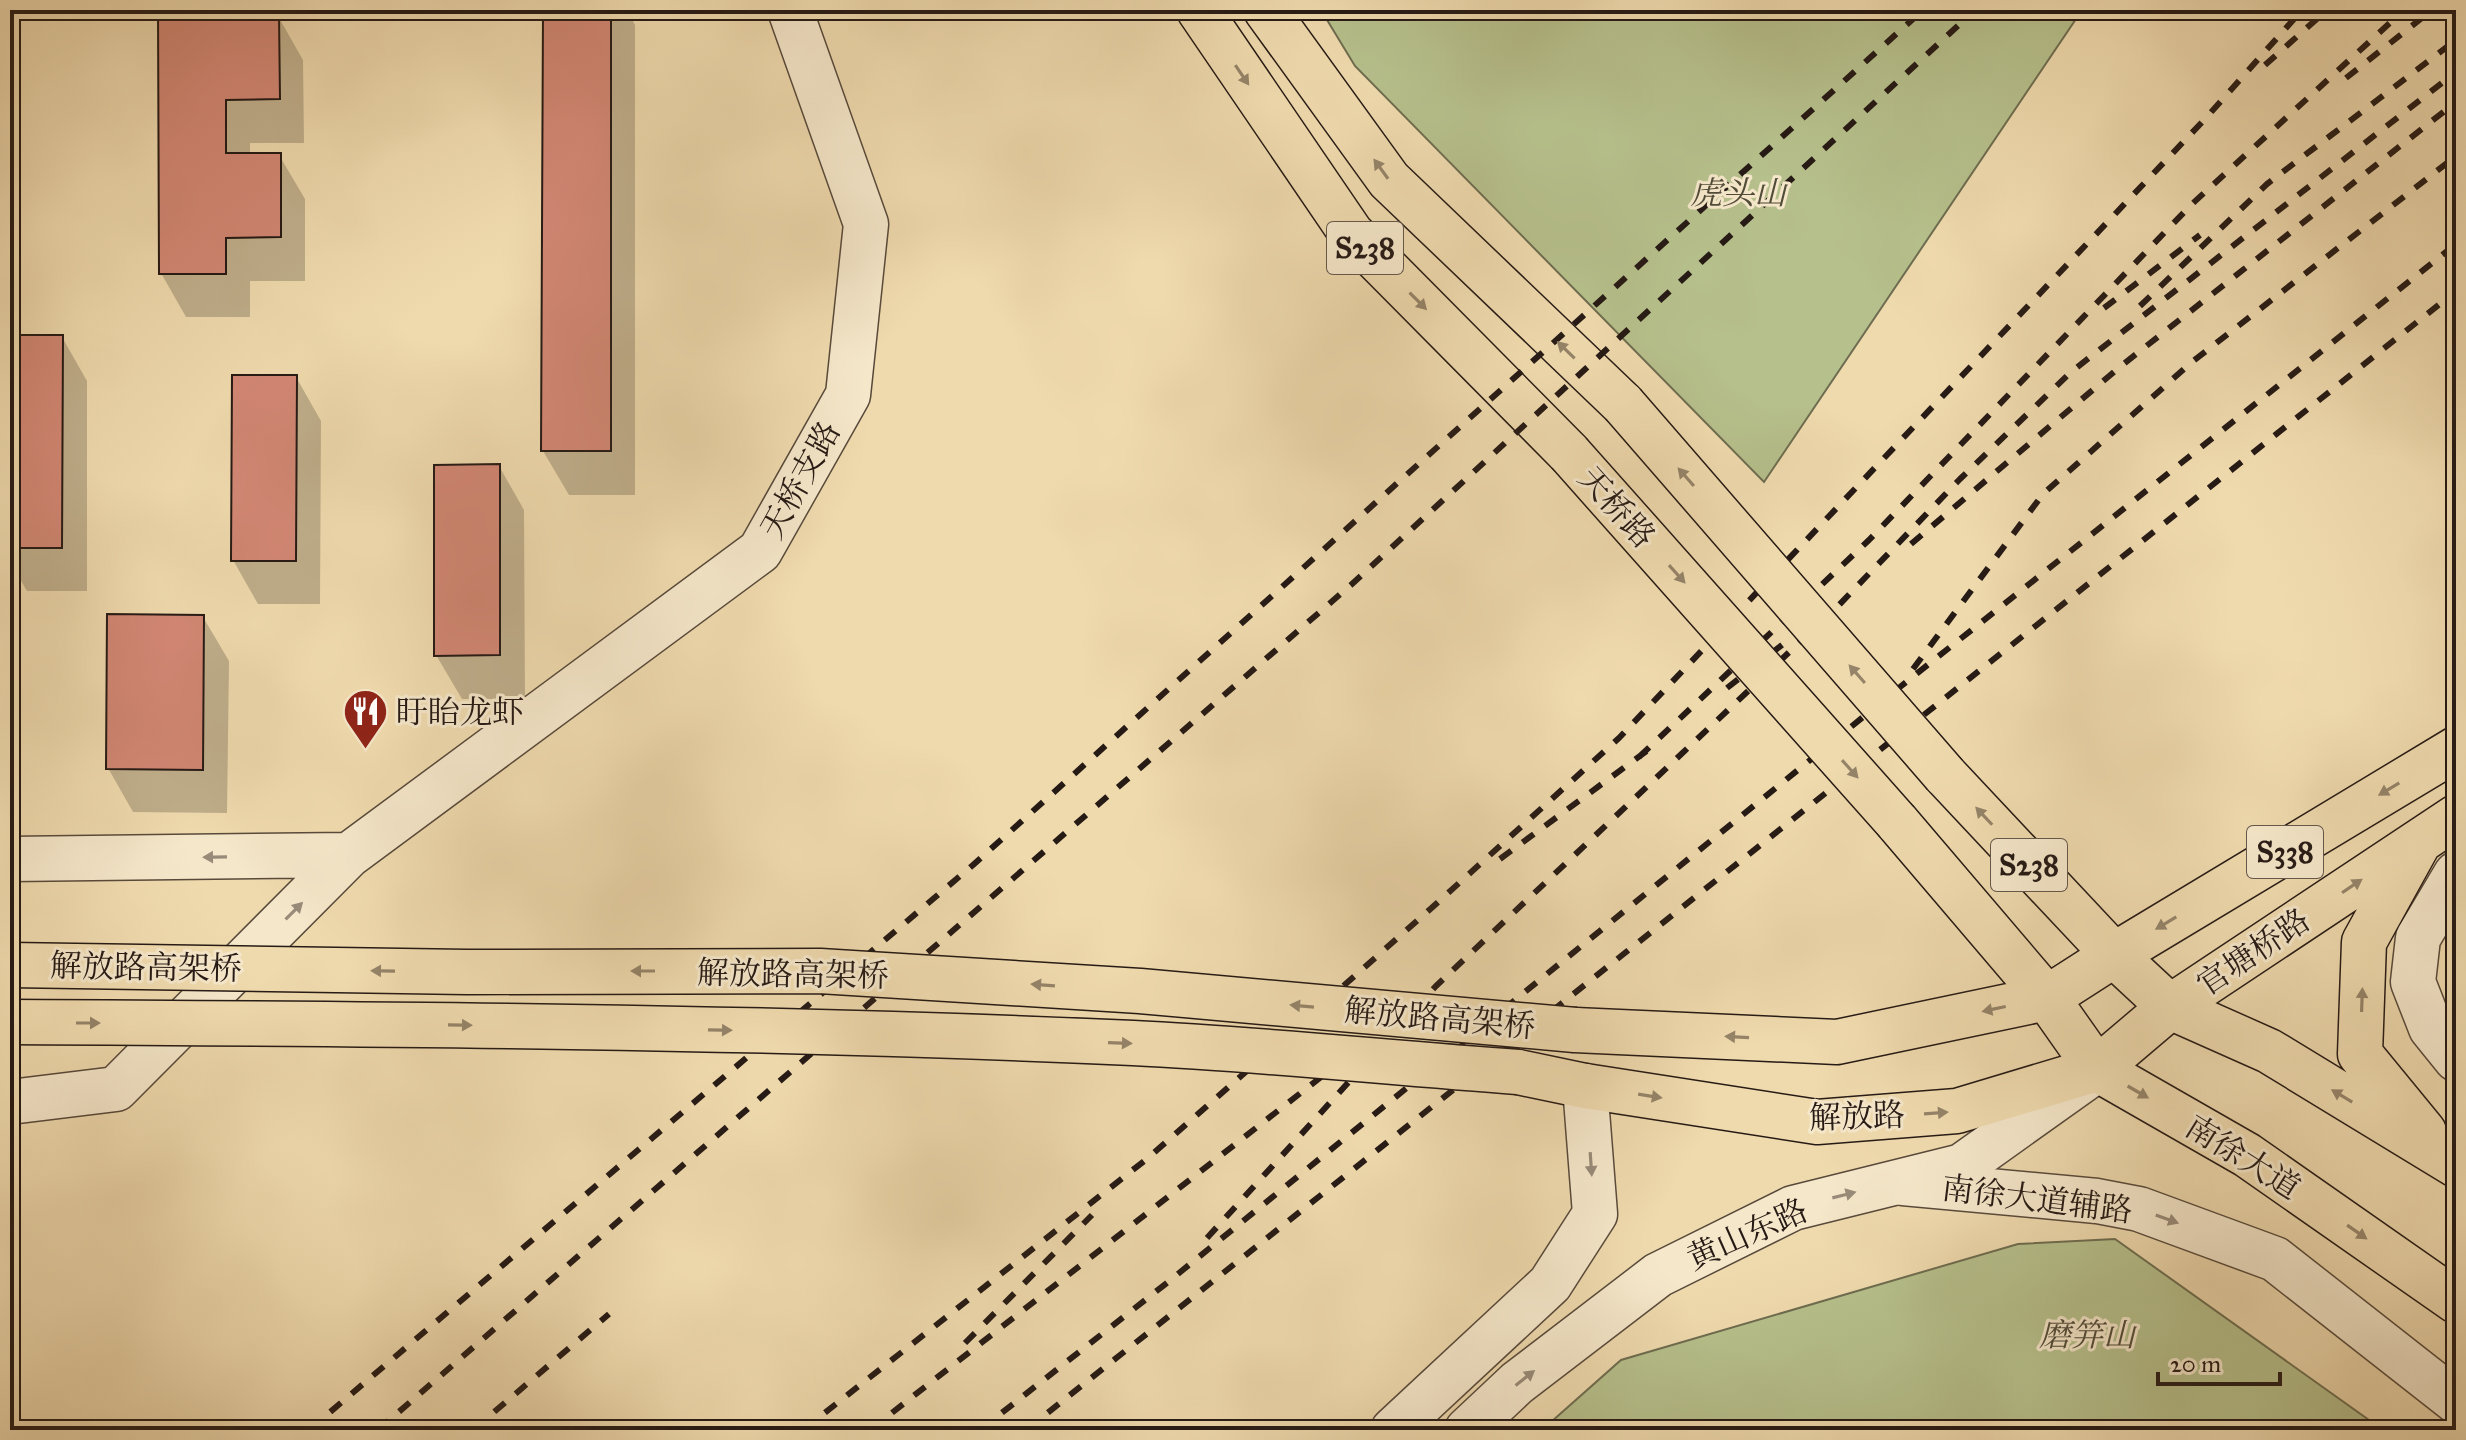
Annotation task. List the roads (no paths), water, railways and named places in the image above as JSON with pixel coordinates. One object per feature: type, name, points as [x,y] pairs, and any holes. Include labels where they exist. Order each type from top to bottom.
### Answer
[{"type":"main road","name":"天桥路","points":[[1199,10],[1351,233],[1569,453],[1897,822],[2047,998]]},
{"type":"main road","name":"S238","points":[[1266,10],[1389,180],[1623,404],[1945,775],[2114,955]]},
{"type":"main road","name":"官塘桥路","points":[[2114,955],[2456,749]]},
{"type":"main road","name":"官塘桥路","points":[[2170,1007],[2456,817]]},
{"type":"main road","points":[[2419,841],[2364,942],[2360,1054],[2451,1162]]},
{"type":"main road","points":[[2047,998],[2114,955],[2170,1007],[2269,1051],[2451,1162]]},
{"type":"main road","name":"解放路高架桥","points":[[10,965],[467,972],[820,971],[1140,991],[1575,1030],[1837,1042],[2047,998]]},
{"type":"main road","name":"南徐大道","points":[[2047,998],[2097,1069],[2247,1155],[2456,1301]]},
{"type":"main road","name":"解放路","points":[[1518,1072],[1585,1086],[1817,1122],[1957,1111],[2097,1069],[2170,1007]]},
{"type":"main road","name":"解放路高架桥","points":[[10,1022],[435,1024],[893,1033],[1138,1043],[1518,1072]]},
{"type":"street","name":"天桥支路","points":[[10,1102],[116,1089],[349,855],[760,551],[848,395],[866,224],[790,10]]},
{"type":"street","points":[[10,859],[349,855]]},
{"type":"street","points":[[2456,874],[2418,938],[2413,982],[2431,1028],[2456,1059]]},
{"type":"street","name":"黄山东路","points":[[1467,1430],[1517,1383],[1658,1275],[1793,1208],[1962,1166],[2097,1069]]},
{"type":"street","points":[[1393,1430],[1550,1284],[1595,1214],[1585,1086]]},
{"type":"street","name":"南徐大道辅路","points":[[1897,1182],[2097,1201],[2139,1209],[2275,1259],[2456,1401]]},
{"type":"railway","points":[[309,1430],[973,865],[1923,10]]},
{"type":"railway","points":[[378,1430],[1352,584],[1975,10]]},
{"type":"railway","points":[[803,1430],[1148,1158],[1619,738],[2205,119],[2302,10]]},
{"type":"railway","points":[[2265,65],[2327,10]]},
{"type":"railway","points":[[1639,757],[1869,540],[2192,204],[2404,10]]},
{"type":"railway","points":[[2346,78],[2432,10]]},
{"type":"railway","points":[[2140,306],[2267,184],[2456,40]]},
{"type":"railway","points":[[1207,1238],[1436,986],[1838,606],[1960,479],[2071,372],[2456,72]]},
{"type":"railway","points":[[1911,544],[2121,366],[2456,102]]},
{"type":"railway","points":[[1913,669],[2043,494],[2192,362],[2456,156]]},
{"type":"railway","points":[[2104,308],[2200,235]]},
{"type":"railway","points":[[980,1430],[1168,1282],[1900,687],[2456,244]]},
{"type":"railway","points":[[1026,1430],[2456,291]]},
{"type":"railway","points":[[1727,688],[1787,641]]},
{"type":"railway","points":[[1500,859],[1648,750]]},
{"type":"railway","points":[[870,1430],[1399,1016]]},
{"type":"railway","points":[[965,1343],[1092,1215]]},
{"type":"railway","points":[[473,1430],[609,1314]]},
{"type":"place","name":"盱眙龙虾","points":[[365,751]]},
{"type":"park label","name":"虎头山","points":[[1738,193]]},
{"type":"park label","name":"磨笄山","points":[[2087,1335]]}]
